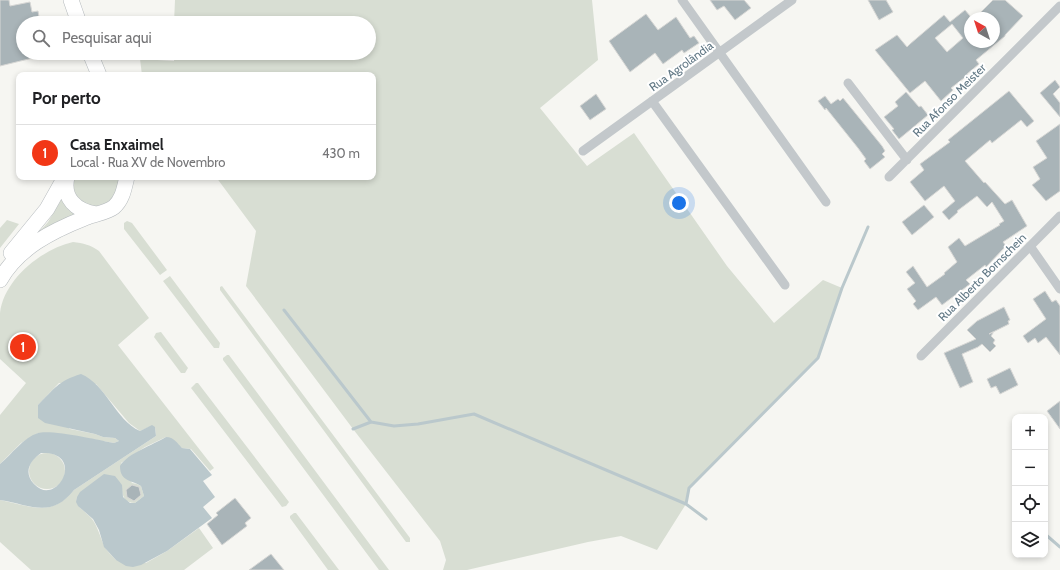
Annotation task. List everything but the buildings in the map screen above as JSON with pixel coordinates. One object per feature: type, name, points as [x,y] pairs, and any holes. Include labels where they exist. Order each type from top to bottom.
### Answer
[{"type":"main road","points":[[71,0],[77,16]]},
{"type":"main road","points":[[87,60],[87,72]]},
{"type":"main road","points":[[93,60],[98,72]]},
{"type":"main road","points":[[0,265],[28,234],[47,209],[64,180]]},
{"type":"main road","points":[[66,180],[66,192],[70,200],[77,208],[96,214]]},
{"type":"main road","points":[[0,280],[5,271],[27,249],[56,230],[113,208],[120,201],[124,193],[125,180]]},
{"type":"street","points":[[682,0],[826,202]]},
{"type":"street","name":"Rua Agrolândia","points":[[583,151],[792,0]]},
{"type":"street","name":"Rua Afonso Meister","points":[[889,177],[1060,6]]},
{"type":"street","points":[[848,83],[907,160]]},
{"type":"street","points":[[652,101],[785,285]]},
{"type":"street","name":"Rua Alberto Bornschein","points":[[921,356],[1060,216]]},
{"type":"street","points":[[1030,246],[1060,289]]},
{"type":"shaded area","points":[[175,0],[592,0],[598,60],[540,108],[587,166],[634,133],[727,266],[774,323],[823,280],[842,288],[818,358],[689,488],[686,504],[657,550],[621,536],[588,542],[467,570],[443,570],[446,560],[440,541],[353,429],[246,286],[256,231],[218,180],[376,180],[376,72],[142,72],[140,60],[376,60],[376,16],[174,16]]},
{"type":"shaded area","points":[[72,180],[118,180],[119,186],[117,193],[112,200],[98,207],[91,207],[83,204],[77,198],[72,190]]},
{"type":"shaded area","points":[[63,197],[83,215],[32,240],[48,222]]},
{"type":"shaded area","points":[[7,220],[19,224],[0,248],[0,228]]},
{"type":"shaded area","points":[[127,221],[132,223],[167,270],[160,275],[124,229],[124,223]]},
{"type":"shaded area","points":[[77,242],[90,246],[99,251],[149,318],[118,345],[214,468],[210,471],[191,449],[182,448],[166,437],[145,447],[121,463],[132,483],[141,486],[144,496],[135,503],[129,502],[125,499],[122,489],[77,497],[79,507],[90,516],[105,547],[116,560],[146,563],[167,551],[199,528],[213,548],[184,570],[31,570],[0,542],[0,500],[40,508],[57,504],[65,499],[74,490],[156,436],[155,427],[149,427],[140,431],[129,423],[96,384],[59,383],[38,405],[70,429],[103,437],[115,438],[119,441],[114,443],[68,435],[38,433],[21,443],[0,464],[0,415],[26,383],[0,359],[0,313],[3,300],[17,277],[26,267],[49,251]],"holes":[[[133,485],[139,487],[141,495],[134,501],[127,497],[126,490]]]},
{"type":"shaded area","points":[[170,276],[220,343],[219,348],[214,348],[163,281]]},
{"type":"shaded area","points":[[222,286],[410,538],[410,542],[406,542],[220,290],[220,287]]},
{"type":"shaded area","points":[[161,332],[188,368],[185,373],[181,373],[154,337],[156,333]]},
{"type":"shaded area","points":[[229,355],[389,570],[379,570],[223,360],[223,358]]},
{"type":"shaded area","points":[[81,374],[90,379],[105,394],[117,411],[131,426],[140,431],[152,425],[155,427],[156,436],[74,490],[65,499],[57,504],[40,508],[0,500],[0,464],[23,442],[33,435],[44,432],[53,432],[114,443],[119,441],[115,438],[103,437],[45,423],[38,418],[38,405],[57,386]],"holes":[[[41,453],[55,455],[63,461],[65,469],[63,477],[58,485],[51,489],[43,490],[31,480],[28,471],[29,467]]]},
{"type":"shaded area","points":[[198,383],[289,502],[286,506],[282,507],[191,388]]},
{"type":"shaded area","points":[[166,437],[173,439],[182,448],[190,449],[212,475],[203,481],[215,497],[203,507],[212,518],[167,551],[141,565],[133,567],[126,566],[116,560],[104,547],[99,530],[93,519],[78,506],[76,502],[77,497],[80,492],[104,474],[115,476],[122,485],[123,497],[130,503],[135,503],[144,496],[141,486],[124,478],[120,466],[135,453]]},
{"type":"shaded area","points":[[51,453],[60,458],[64,464],[64,478],[60,484],[51,489],[43,489],[34,484],[30,478],[29,467],[34,458],[40,454]]},
{"type":"shaded area","points":[[296,513],[339,570],[328,570],[290,518],[290,516]]},
{"type":"waterway","points":[[686,504],[689,488],[818,358],[842,288],[868,227]]},
{"type":"waterway","points":[[284,310],[371,422]]},
{"type":"waterway","points":[[353,429],[371,422],[394,426],[418,424],[474,414],[686,504],[706,519]]},
{"type":"waterway","points":[[1048,537],[1060,547]]},
{"type":"place","name":"Casa Enxaimel","points":[[23,347]]}]
